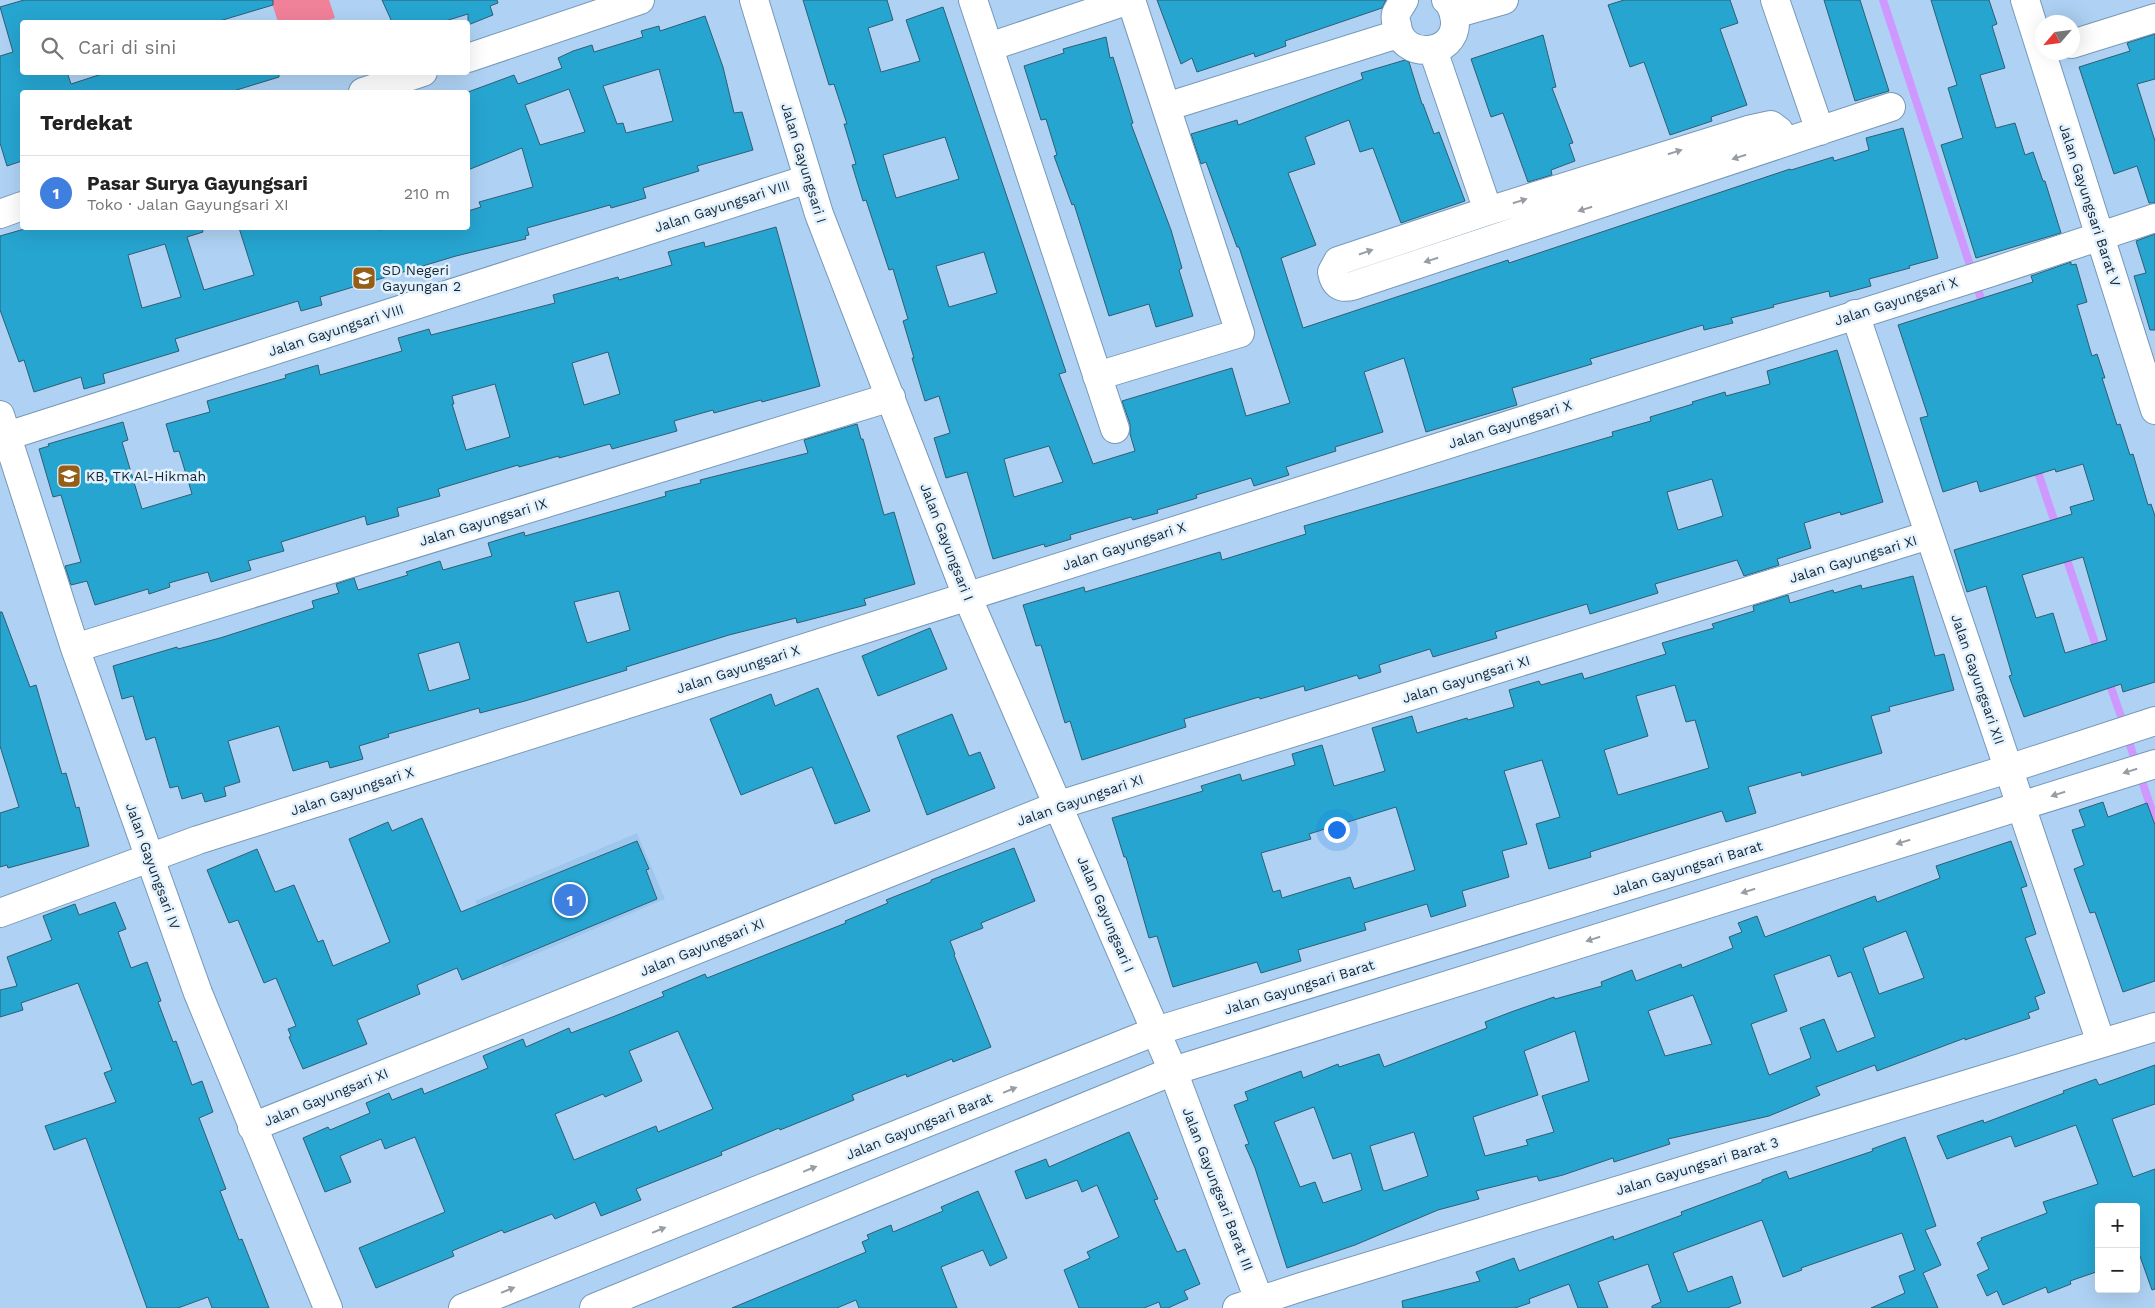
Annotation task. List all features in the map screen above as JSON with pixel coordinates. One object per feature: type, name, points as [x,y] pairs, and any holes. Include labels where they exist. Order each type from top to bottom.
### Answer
[{"type":"street","points":[[470,57],[640,0]]},
{"type":"street","name":"Jalan Gayungsari I","points":[[754,0],[819,214],[968,596],[1173,1071]]},
{"type":"street","points":[[973,0],[1115,428]]},
{"type":"street","points":[[988,47],[1130,0],[1166,106],[1240,333],[1097,376]]},
{"type":"street","points":[[1404,0],[1396,15],[1398,34],[1406,45],[1419,50],[1433,50],[1443,45],[1451,36],[1455,26],[1450,7],[1504,0]]},
{"type":"street","points":[[1776,0],[1820,132]]},
{"type":"street","name":"Jalan Gayungsari Barat V","points":[[2025,0],[2035,29]]},
{"type":"street","points":[[2080,41],[2155,18]]},
{"type":"street","points":[[1166,106],[1398,34]]},
{"type":"street","points":[[1433,50],[1488,211]]},
{"type":"street","name":"Jalan Gayungsari Barat V","points":[[2045,60],[2155,410]]},
{"type":"street","points":[[369,90],[414,75]]},
{"type":"street","points":[[1785,142],[1779,130],[1771,125],[1748,130],[1488,211],[1338,261],[1332,272],[1333,278],[1336,284],[1342,287],[1352,286],[1891,107]]},
{"type":"street","name":"Jalan Gayungsari VIII","points":[[4,426],[808,179]]},
{"type":"street","points":[[0,214],[20,207]]},
{"type":"street","name":"Jalan Gayungsari X","points":[[0,913],[149,857],[1948,284],[1989,273],[2155,218]]},
{"type":"street","name":"Jalan Gayungsari XII","points":[[1855,314],[2101,1043]]},
{"type":"street","name":"Jalan Gayungsari IX","points":[[75,648],[891,397]]},
{"type":"street","name":"Jalan Gayungsari IV","points":[[4,426],[75,648],[198,993],[328,1308]]},
{"type":"street","name":"Jalan Gayungsari XI","points":[[252,1127],[1059,805],[1929,535]]},
{"type":"street","name":"Jalan Gayungsari Barat","points":[[463,1308],[1156,1031],[2008,769],[2153,722]]},
{"type":"street","points":[[594,1308],[1173,1071],[2155,764]]},
{"type":"street","name":"Jalan Gayungsari Barat 3","points":[[1250,1306],[2155,1027]]},
{"type":"street","name":"Jalan Gayungsari Barat III","points":[[1173,1071],[1250,1306]]},
{"type":"shaded area","points":[[271,0],[329,0],[335,18],[328,20],[277,20]]},
{"type":"shaded area","points":[[637,833],[665,899],[503,968],[475,901]]},
{"type":"building","points":[[24,0],[273,0],[273,5],[223,20],[20,20],[20,75],[68,75],[71,84],[99,75],[279,75],[279,77],[237,90],[20,90],[20,162],[7,166],[0,143],[0,56],[13,52],[0,7]]},
{"type":"building","points":[[382,0],[497,0],[498,3],[490,6],[493,15],[470,24],[468,14],[448,20],[391,20]]},
{"type":"building","points":[[803,0],[887,0],[893,20],[868,28],[881,72],[920,61],[906,20],[943,7],[1066,372],[1059,374],[1093,464],[1135,451],[1130,434],[1130,424],[1122,401],[1232,368],[1246,416],[1290,403],[1239,247],[1237,247],[1206,162],[1201,164],[1191,134],[1237,120],[1238,125],[1363,79],[1361,73],[1405,60],[1409,62],[1434,134],[1439,132],[1465,201],[1401,223],[1373,148],[1360,152],[1349,120],[1305,137],[1315,164],[1288,173],[1316,245],[1281,258],[1303,328],[1508,260],[1509,263],[1790,169],[1833,157],[1834,161],[1869,150],[1866,138],[1903,128],[1938,258],[1869,279],[1871,286],[1830,297],[1829,291],[1773,305],[1774,307],[1731,318],[1733,323],[1704,330],[1703,325],[1590,359],[1592,364],[1512,388],[1517,405],[1426,432],[1404,358],[1364,372],[1383,432],[1335,447],[1336,451],[1286,467],[1289,475],[1254,486],[1251,478],[1196,495],[1197,498],[1157,510],[1158,513],[1133,520],[1131,517],[1070,535],[1071,539],[1045,547],[1044,544],[993,559],[967,472],[946,478],[934,438],[950,433],[939,396],[925,401],[903,321],[908,319],[893,269],[889,270],[866,200],[863,201],[852,165],[856,164],[844,124],[847,124],[834,84],[829,85]],"holes":[[[945,137],[959,179],[896,198],[883,155]],[[984,252],[997,293],[949,307],[936,266]],[[1049,446],[1063,482],[1014,497],[1004,459]]]},
{"type":"building","points":[[1157,0],[1386,0],[1382,8],[1285,41],[1286,46],[1255,57],[1254,53],[1197,72],[1192,58],[1181,64]]},
{"type":"building","points":[[1624,0],[1730,0],[1738,23],[1720,29],[1747,105],[1711,117],[1712,121],[1670,135],[1644,62],[1630,67],[1608,5]]},
{"type":"building","points":[[1824,0],[1860,0],[1889,91],[1855,101]]},
{"type":"building","points":[[1931,0],[1989,0],[1997,24],[1992,26],[2005,68],[1980,75],[1996,128],[2015,123],[2025,155],[2033,152],[2043,181],[2045,181],[2061,233],[1976,258],[1941,145],[1963,138],[1948,88],[1957,85]]},
{"type":"building","points":[[705,16],[723,67],[734,113],[742,112],[753,150],[697,166],[699,171],[643,188],[646,198],[611,208],[610,205],[527,228],[529,235],[525,236],[526,239],[456,256],[320,297],[322,305],[301,311],[298,301],[175,339],[179,351],[103,374],[105,383],[84,389],[81,377],[34,392],[24,360],[19,362],[0,310],[0,236],[21,230],[202,230],[203,232],[187,237],[204,290],[254,275],[240,230],[470,230],[470,210],[481,207],[479,202],[533,187],[522,148],[470,169],[470,91],[514,75],[518,84],[562,68],[558,58],[573,51],[592,45],[594,52],[643,37],[641,31],[659,26],[660,31]],"holes":[[[659,69],[673,121],[626,133],[623,123],[617,124],[603,86]],[[569,89],[585,132],[540,145],[525,105]],[[165,244],[181,297],[142,308],[128,255]]]},
{"type":"building","points":[[2155,34],[2155,79],[2137,84],[2155,141],[2155,203],[2149,203],[2137,166],[2114,174],[2079,67],[2130,51],[2127,43]]},
{"type":"building","points":[[1543,35],[1556,87],[1552,88],[1573,143],[1569,144],[1575,161],[1551,170],[1552,175],[1528,182],[1503,113],[1491,117],[1471,59]]},
{"type":"building","points":[[1106,37],[1110,58],[1113,57],[1133,123],[1131,124],[1171,230],[1182,268],[1179,270],[1193,316],[1156,327],[1149,304],[1109,316],[1074,204],[1072,205],[1054,156],[1057,155],[1046,119],[1041,120],[1024,66],[1064,53],[1063,49]]},
{"type":"building","points":[[776,227],[820,386],[762,402],[761,400],[714,413],[713,410],[674,421],[677,431],[612,449],[610,444],[559,458],[559,456],[519,467],[518,465],[438,489],[440,496],[397,508],[399,516],[367,525],[365,516],[281,542],[284,551],[248,561],[251,570],[211,582],[208,572],[169,583],[170,587],[149,594],[148,589],[95,605],[87,581],[71,585],[65,566],[81,562],[61,495],[53,497],[39,449],[49,446],[48,444],[123,422],[128,440],[122,442],[142,509],[192,494],[179,451],[174,452],[166,424],[210,412],[207,401],[286,378],[285,375],[318,365],[320,375],[402,351],[398,338],[429,329],[431,335],[555,303],[553,295],[618,277],[619,280],[672,265],[668,252],[704,242],[705,247]],"holes":[[[608,352],[620,394],[584,405],[572,363]],[[495,384],[510,437],[466,450],[452,404],[454,404],[452,396]]]},
{"type":"building","points":[[2155,234],[2155,330],[2150,330],[2134,276],[2146,273],[2136,241]]},
{"type":"building","points":[[2071,262],[2071,265],[2076,264],[2087,302],[2077,305],[2092,356],[2097,354],[2105,378],[2102,378],[2117,425],[2120,424],[2130,455],[2133,454],[2148,505],[2151,504],[2155,516],[2155,682],[2123,692],[2121,684],[2024,717],[2009,676],[2012,675],[1986,586],[1967,592],[1954,550],[2072,514],[2070,507],[2094,500],[2083,464],[2056,472],[2055,469],[1980,492],[1977,481],[1943,492],[1920,418],[1928,416],[1898,325],[2033,282],[2031,276]],"holes":[[[2083,557],[2107,640],[2065,653],[2053,613],[2036,618],[2022,575]]]},
{"type":"building","points":[[1837,350],[1883,502],[1841,515],[1840,512],[1804,523],[1811,548],[1777,559],[1779,565],[1744,576],[1737,560],[1655,584],[1658,593],[1590,614],[1587,604],[1495,632],[1497,638],[1433,657],[1430,649],[1379,665],[1381,672],[1359,679],[1357,675],[1305,691],[1304,686],[1260,699],[1259,697],[1184,719],[1186,727],[1082,760],[1070,721],[1065,723],[1041,645],[1036,646],[1023,605],[1084,587],[1085,592],[1220,552],[1222,560],[1306,534],[1304,526],[1613,436],[1612,432],[1651,421],[1650,417],[1693,404],[1692,402],[1725,392],[1726,396],[1770,384],[1767,371]],"holes":[[[1712,479],[1723,516],[1678,530],[1667,492]]]},
{"type":"building","points":[[857,424],[884,515],[894,512],[915,584],[864,599],[866,605],[797,623],[796,618],[729,635],[626,667],[627,670],[525,701],[480,713],[479,708],[388,734],[389,737],[359,746],[363,759],[330,768],[328,761],[293,771],[279,726],[228,741],[240,782],[224,787],[226,796],[205,802],[202,793],[182,799],[178,786],[170,788],[155,737],[146,740],[133,696],[122,699],[113,666],[177,647],[178,649],[220,638],[314,608],[312,601],[339,593],[336,584],[354,578],[358,590],[408,575],[406,572],[440,561],[443,570],[492,556],[488,543],[524,532],[525,536],[666,496],[665,492],[701,483],[700,480],[808,453],[804,440]],"holes":[[[619,591],[630,630],[587,643],[574,602]],[[459,642],[470,679],[429,691],[418,654]]]},
{"type":"building","points":[[1913,576],[1935,656],[1944,654],[1954,690],[1889,707],[1890,711],[1871,716],[1882,753],[1802,776],[1801,772],[1748,787],[1756,813],[1726,822],[1722,811],[1590,852],[1591,857],[1549,869],[1536,824],[1560,817],[1542,760],[1504,771],[1527,844],[1502,851],[1509,877],[1462,891],[1466,906],[1431,917],[1427,904],[1364,923],[1366,930],[1298,950],[1301,961],[1261,973],[1257,962],[1173,987],[1157,936],[1149,938],[1126,857],[1124,857],[1112,818],[1203,791],[1201,786],[1240,774],[1242,781],[1295,765],[1292,754],[1322,745],[1334,786],[1385,771],[1372,728],[1412,716],[1417,733],[1467,718],[1468,720],[1514,707],[1509,690],[1539,681],[1541,685],[1582,673],[1584,679],[1666,654],[1662,643],[1714,628],[1712,624],[1754,611],[1753,606],[1788,595],[1790,603],[1833,590],[1834,593],[1861,585],[1862,589]],"holes":[[[1675,685],[1686,722],[1695,720],[1709,768],[1618,795],[1604,750],[1648,736],[1636,696]],[[1396,807],[1415,870],[1354,889],[1350,877],[1282,898],[1280,890],[1273,892],[1261,853],[1311,839],[1309,834]]]},
{"type":"building","points":[[0,612],[2,612],[30,687],[36,685],[62,774],[66,773],[76,808],[79,807],[89,846],[8,868],[7,865],[0,867],[0,813],[19,807],[0,746]]},
{"type":"building","points":[[930,628],[947,669],[878,696],[862,656]]},
{"type":"building","points":[[818,688],[870,811],[835,824],[812,767],[741,795],[710,719],[771,694],[775,706]]},
{"type":"building","points":[[952,714],[969,756],[980,752],[995,788],[927,815],[897,736]]},
{"type":"building","points":[[2103,802],[2108,817],[2147,803],[2155,825],[2155,981],[2123,992],[2095,912],[2090,913],[2074,869],[2084,865],[2072,830],[2085,826],[2079,810]]},
{"type":"building","points":[[422,818],[461,912],[637,841],[649,869],[646,870],[657,899],[462,980],[457,968],[417,985],[420,994],[357,1020],[367,1044],[303,1069],[289,1037],[291,1036],[288,1029],[296,1026],[276,978],[264,983],[238,920],[229,923],[207,870],[257,849],[275,892],[294,885],[318,942],[323,940],[333,966],[390,942],[349,839],[388,822],[392,831]]},
{"type":"building","points":[[2011,841],[2027,886],[2021,888],[2036,934],[2025,938],[2045,993],[2035,997],[2039,1009],[2028,1013],[2030,1018],[1965,1040],[1965,1038],[1877,1071],[1875,1065],[1816,1087],[1820,1095],[1769,1116],[1668,1139],[1670,1144],[1614,1162],[1613,1158],[1539,1181],[1537,1176],[1476,1191],[1479,1199],[1438,1210],[1355,1245],[1287,1268],[1255,1168],[1245,1145],[1249,1144],[1234,1105],[1248,1100],[1245,1092],[1301,1071],[1303,1078],[1338,1064],[1339,1067],[1379,1054],[1384,1067],[1487,1028],[1485,1022],[1554,997],[1555,999],[1602,986],[1601,982],[1632,970],[1636,981],[1681,964],[1682,968],[1733,948],[1729,937],[1742,932],[1738,923],[1757,916],[1765,937],[1875,896],[1877,902],[1940,878],[1936,866]],"holes":[[[1906,931],[1924,978],[1879,994],[1863,948]],[[1830,955],[1838,977],[1851,972],[1875,1037],[1837,1052],[1824,1019],[1800,1028],[1811,1058],[1769,1075],[1751,1024],[1787,1011],[1774,975]],[[1693,995],[1712,1044],[1665,1056],[1648,1011]],[[1575,1031],[1589,1081],[1542,1096],[1554,1132],[1526,1140],[1528,1145],[1485,1156],[1473,1117],[1538,1095],[1524,1051]],[[1314,1107],[1333,1159],[1351,1153],[1362,1190],[1323,1203],[1315,1182],[1300,1187],[1274,1122]],[[1414,1132],[1428,1176],[1385,1191],[1383,1190],[1370,1146]]]},
{"type":"building","points":[[1014,848],[1035,901],[981,923],[983,928],[950,941],[991,1047],[953,1062],[952,1059],[907,1077],[906,1074],[852,1095],[854,1100],[780,1130],[779,1128],[721,1152],[722,1155],[636,1189],[641,1200],[601,1216],[595,1202],[555,1219],[552,1214],[504,1233],[502,1230],[452,1251],[454,1256],[376,1288],[359,1248],[445,1212],[415,1137],[385,1149],[381,1139],[340,1156],[351,1182],[325,1192],[303,1138],[328,1127],[330,1130],[370,1113],[366,1103],[389,1093],[392,1100],[422,1088],[424,1094],[488,1068],[483,1056],[523,1039],[526,1047],[569,1028],[571,1033],[615,1016],[664,996],[662,992],[705,974],[707,978],[846,923],[845,921],[888,903],[886,900],[931,882],[931,880]],"holes":[[[678,1031],[713,1109],[658,1132],[656,1126],[574,1160],[555,1114],[603,1094],[605,1097],[642,1081],[629,1051]]]},
{"type":"building","points":[[115,902],[126,929],[118,932],[131,968],[147,962],[161,1001],[158,1002],[173,1042],[176,1041],[192,1085],[202,1081],[213,1112],[199,1118],[226,1189],[220,1191],[239,1240],[242,1239],[269,1308],[212,1308],[208,1297],[178,1308],[147,1308],[86,1138],[54,1150],[45,1126],[116,1102],[104,1073],[112,1070],[78,983],[21,1003],[23,1010],[0,1017],[0,990],[17,986],[7,957],[52,940],[43,916],[75,904],[79,915]]},
{"type":"building","points":[[2155,1065],[2155,1104],[2112,1119],[2133,1177],[2155,1169],[2155,1289],[2152,1290],[2140,1256],[2140,1203],[2095,1203],[2095,1272],[2070,1281],[2071,1284],[2048,1293],[2046,1287],[2003,1305],[1997,1291],[1987,1296],[1977,1275],[1989,1269],[1977,1243],[1982,1240],[1981,1238],[2047,1213],[2043,1202],[2098,1184],[2076,1125],[2015,1147],[2011,1136],[1947,1159],[1937,1136],[1983,1120],[1984,1123],[2096,1079],[2099,1085]]},
{"type":"building","points":[[1129,1132],[1158,1199],[1154,1200],[1177,1252],[1185,1249],[1200,1284],[1184,1291],[1188,1299],[1168,1308],[1161,1308],[1159,1302],[1144,1308],[1079,1308],[1064,1270],[1090,1258],[1087,1252],[1119,1237],[1097,1185],[1082,1192],[1077,1180],[1026,1199],[1015,1171],[1046,1159],[1049,1167]]},
{"type":"building","points":[[1905,1137],[1936,1226],[1925,1230],[1941,1265],[1923,1273],[1938,1308],[1871,1308],[1905,1293],[1899,1276],[1915,1270],[1902,1233],[1801,1268],[1802,1270],[1783,1277],[1762,1220],[1673,1253],[1688,1292],[1732,1276],[1741,1303],[1727,1308],[1652,1308],[1652,1306],[1661,1302],[1648,1264],[1598,1282],[1608,1308],[1578,1308],[1569,1284],[1529,1299],[1530,1303],[1515,1308],[1403,1308],[1402,1301],[1480,1281],[1476,1272],[1514,1258],[1519,1271],[1613,1236],[1614,1240],[1682,1215],[1681,1212],[1762,1182],[1762,1180],[1786,1171],[1789,1179],[1873,1151],[1872,1149]]},
{"type":"building","points":[[978,1191],[1007,1258],[990,1266],[983,1250],[941,1267],[957,1308],[859,1308],[856,1300],[837,1308],[732,1308],[866,1252],[862,1242],[869,1239],[867,1235],[891,1225],[893,1232],[943,1211],[941,1207]]},
{"type":"waterway","points":[[1883,0],[1984,308]]},
{"type":"waterway","points":[[2036,466],[2057,529]]},
{"type":"waterway","points":[[2065,554],[2098,652]]},
{"type":"waterway","points":[[2108,679],[2124,725]]},
{"type":"waterway","points":[[2127,736],[2155,820]]},
{"type":"place","name":"SD Negeri Gayungan 2","points":[[364,278]]},
{"type":"place","name":"KB, TK Al-Hikmah","points":[[69,476]]},
{"type":"place","name":"Pasar Surya Gayungsari","points":[[570,900]]}]
